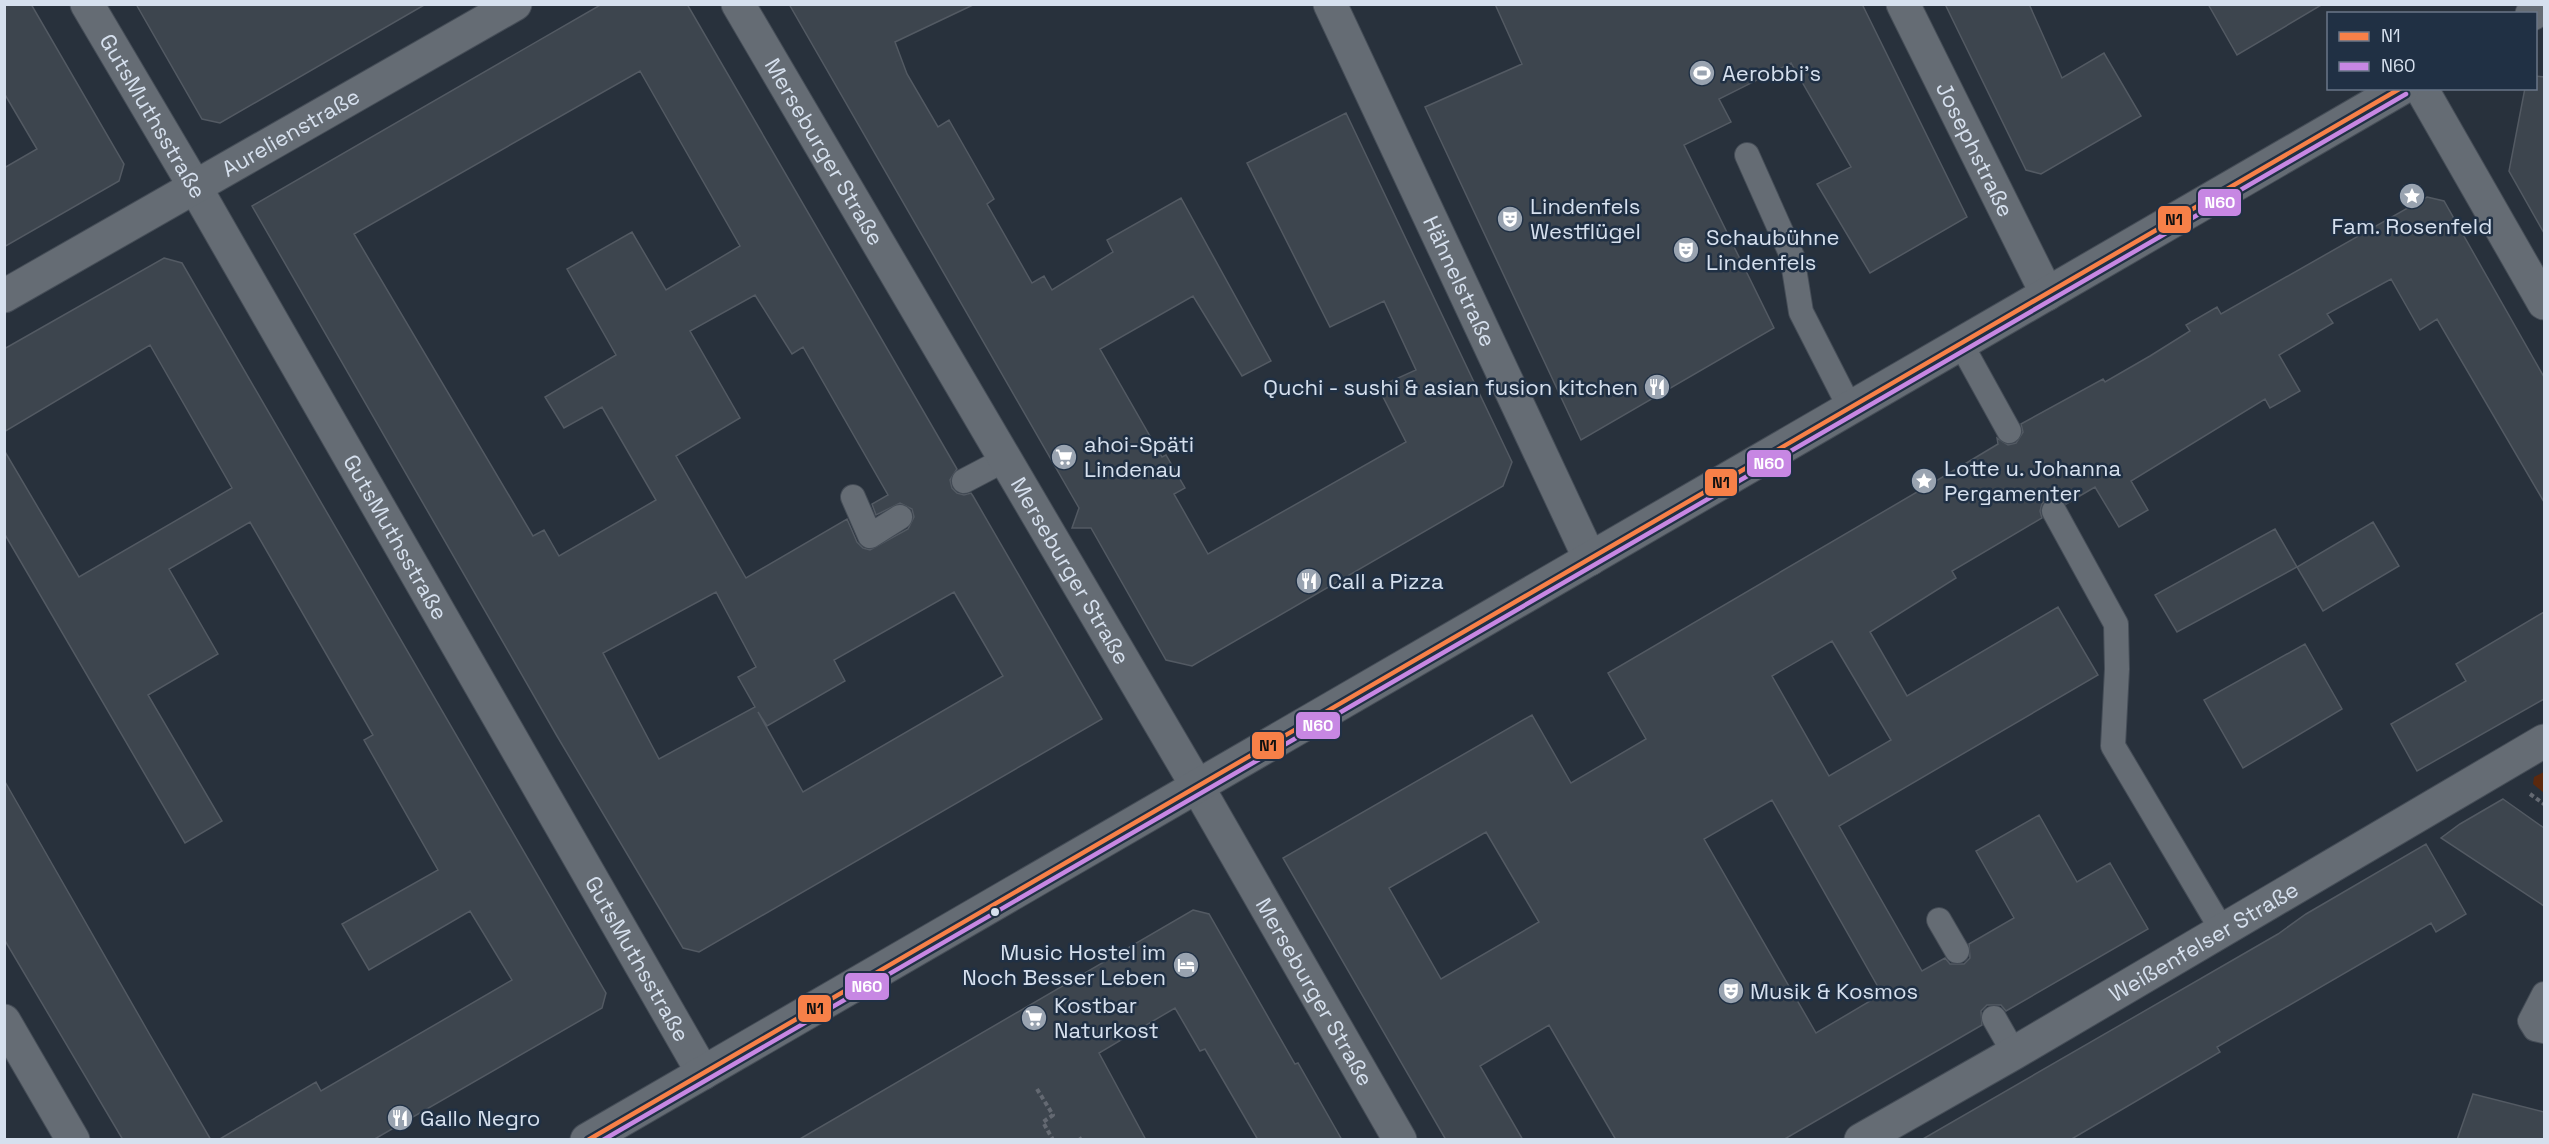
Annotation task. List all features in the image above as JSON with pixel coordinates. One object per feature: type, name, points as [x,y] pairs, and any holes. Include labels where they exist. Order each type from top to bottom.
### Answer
[{"type":"street","name":"GutsMuthsstraße","points":[[87,4],[195,187],[703,1073]]},
{"type":"street","name":"Aurelienstraße","points":[[4,296],[514,4]]},
{"type":"street","name":"Merseburger Straße","points":[[738,4],[1197,786],[1400,1140]]},
{"type":"street","name":"Hähnelstraße","points":[[1330,4],[1590,559]]},
{"type":"street","name":"Josephstraße","points":[[1903,4],[2047,294]]},
{"type":"street","points":[[587,1140],[2399,90]]},
{"type":"street","points":[[2422,90],[2544,303]]},
{"type":"street","name":"Weißenfelser Straße","points":[[1861,1140],[2014,1053],[2544,741]]},
{"type":"street","points":[[4,1021],[74,1140]]},
{"type":"lane","points":[[1747,155],[1792,256],[1802,312],[1850,408]]},
{"type":"lane","points":[[1960,344],[2009,431]]},
{"type":"lane","points":[[964,481],[1006,459]]},
{"type":"lane","points":[[853,497],[870,536],[900,518]]},
{"type":"lane","points":[[2054,511],[2116,624],[2117,669],[2113,746],[2222,930]]},
{"type":"lane","points":[[1939,920],[1957,951]]},
{"type":"lane","points":[[2544,994],[2530,1021],[2535,1029],[2544,1031]]},
{"type":"lane","points":[[1994,1018],[2014,1053]]},
{"type":"path","points":[[1037,1089],[1053,1115],[1042,1122],[1053,1140]]},
{"type":"shaded area","points":[[2544,772],[2544,793],[2533,784],[2534,777]]},
{"type":"building","points":[[4,4],[31,4],[124,164],[119,181],[4,247],[4,168],[37,149],[4,93]]},
{"type":"building","points":[[136,4],[426,4],[220,123],[202,119]]},
{"type":"building","points":[[602,4],[687,4],[957,469],[950,480],[952,488],[957,493],[964,495],[971,493],[973,496],[1102,719],[699,952],[683,948],[557,736],[252,206]],"holes":[[[640,71],[740,246],[666,290],[632,232],[567,269],[616,355],[545,397],[564,428],[602,407],[656,500],[559,556],[544,530],[533,536],[354,234]],[[755,295],[792,354],[803,347],[888,495],[872,504],[876,515],[900,503],[912,509],[914,517],[908,529],[870,550],[863,548],[857,542],[847,519],[746,578],[676,456],[740,418],[690,331]],[[716,592],[756,667],[738,677],[755,707],[659,759],[603,653]],[[954,592],[1003,676],[803,792],[758,712],[767,726],[845,681],[834,660]]]},
{"type":"building","points":[[789,4],[975,4],[895,42],[907,74],[938,127],[949,120],[994,199],[987,204],[1032,283],[1044,276],[1052,290],[1113,252],[1107,240],[1181,198],[1271,361],[1242,376],[1193,296],[1100,349],[1162,457],[1166,455],[1185,488],[1174,494],[1208,554],[1406,442],[1378,387],[1416,370],[1384,301],[1330,327],[1247,163],[1346,113],[1512,462],[1503,486],[1192,666],[1166,660],[1091,528],[1072,528],[1079,508]]},
{"type":"building","points":[[1495,4],[1862,4],[1967,217],[1870,273],[1817,184],[1851,167],[1791,63],[1719,99],[1731,122],[1684,145],[1774,328],[1581,440],[1425,107],[1522,64]]},
{"type":"building","points":[[1945,4],[2029,4],[2062,78],[2104,53],[2141,116],[2041,174],[2026,170]]},
{"type":"building","points":[[2208,4],[2323,4],[2237,55]]},
{"type":"building","points":[[2537,76],[2544,77],[2544,233],[2509,171],[2525,90],[2537,90]]},
{"type":"building","points":[[2427,197],[2444,201],[2544,377],[2544,502],[2437,319],[2420,330],[2391,279],[2327,314],[2333,323],[2279,355],[2300,391],[2270,408],[2265,399],[2131,481],[2148,510],[2119,527],[2095,487],[2066,504],[2061,499],[2048,498],[2042,504],[2040,511],[2042,518],[1952,571],[1956,578],[1870,632],[1907,696],[2058,607],[2098,675],[1839,826],[1922,971],[1945,958],[1950,964],[1964,964],[1970,958],[1969,944],[2014,918],[1976,851],[2039,815],[2077,882],[2110,863],[2148,929],[2006,1011],[2001,1005],[1987,1005],[1981,1011],[1982,1025],[1783,1140],[1616,1140],[1549,1025],[1480,1066],[1523,1140],[1446,1140],[1283,858],[1532,715],[1571,783],[1646,739],[1608,673],[1998,444],[1997,438],[2008,445],[2016,443],[2023,432],[2021,424],[2103,379],[2105,382],[2150,356],[2190,331],[2186,325],[2217,307],[2221,314]],"holes":[[[1832,641],[1891,740],[1829,776],[1772,676]],[[1772,800],[1882,994],[1816,1033],[1704,839]],[[1486,832],[1539,922],[1441,979],[1389,888]]]},
{"type":"building","points":[[164,258],[182,263],[606,993],[602,1008],[373,1140],[218,1140],[316,1082],[321,1091],[512,980],[470,911],[369,970],[342,924],[438,870],[364,740],[373,735],[250,522],[169,569],[218,654],[148,695],[222,821],[185,843],[4,533],[4,450],[79,577],[232,488],[150,345],[4,432],[4,349]]},
{"type":"building","points":[[2373,522],[2399,566],[2323,611],[2297,567]]},
{"type":"building","points":[[2275,529],[2297,567],[2177,632],[2155,595]]},
{"type":"building","points":[[2544,612],[2544,699],[2417,771],[2391,724],[2466,681],[2456,664]]},
{"type":"building","points":[[2305,644],[2342,709],[2243,768],[2204,700]]},
{"type":"building","points":[[4,780],[211,1140],[123,1140],[4,939]]},
{"type":"building","points":[[2503,799],[2544,828],[2544,906],[2441,838]]},
{"type":"building","points":[[2426,844],[2466,914],[2436,932],[2431,923],[2217,1047],[2220,1052],[2070,1140],[1921,1140],[2278,934],[2306,914]]},
{"type":"building","points":[[1193,910],[1209,914],[1295,1064],[1298,1063],[1342,1140],[1258,1140],[1205,1049],[1200,1051],[1175,1008],[1099,1053],[1146,1140],[798,1140]]},
{"type":"building","points":[[2473,1094],[2544,1112],[2544,1140],[2457,1140]]},
{"type":"transit line","name":"N1","points":[[588,1140],[2398,90]]},
{"type":"transit line","name":"N60","points":[[603,1140],[2406,94]]},
{"type":"place","name":"Aerobbi's","points":[[1702,73]]},
{"type":"place","name":"Fam. Rosenfeld","points":[[2412,196]]},
{"type":"place","name":"Lindenfels Westflügel","points":[[1510,219]]},
{"type":"place","name":"Schaubühne Lindenfels","points":[[1686,250]]},
{"type":"place","name":"Quchi - sushi & asian fusion kitchen","points":[[1657,387]]},
{"type":"place","name":"ahoi-Späti Lindenau","points":[[1064,457]]},
{"type":"place","name":"Lotte u. Johanna Pergamenter","points":[[1924,481]]},
{"type":"place","name":"Call a Pizza","points":[[1309,581]]},
{"type":"place","name":"Music Hostel im Noch Besser Leben","points":[[1186,965]]},
{"type":"place","name":"Musik & Kosmos","points":[[1731,991]]},
{"type":"place","name":"Kostbar Naturkost","points":[[1034,1018]]},
{"type":"place","name":"Gallo Negro","points":[[400,1118]]}]
